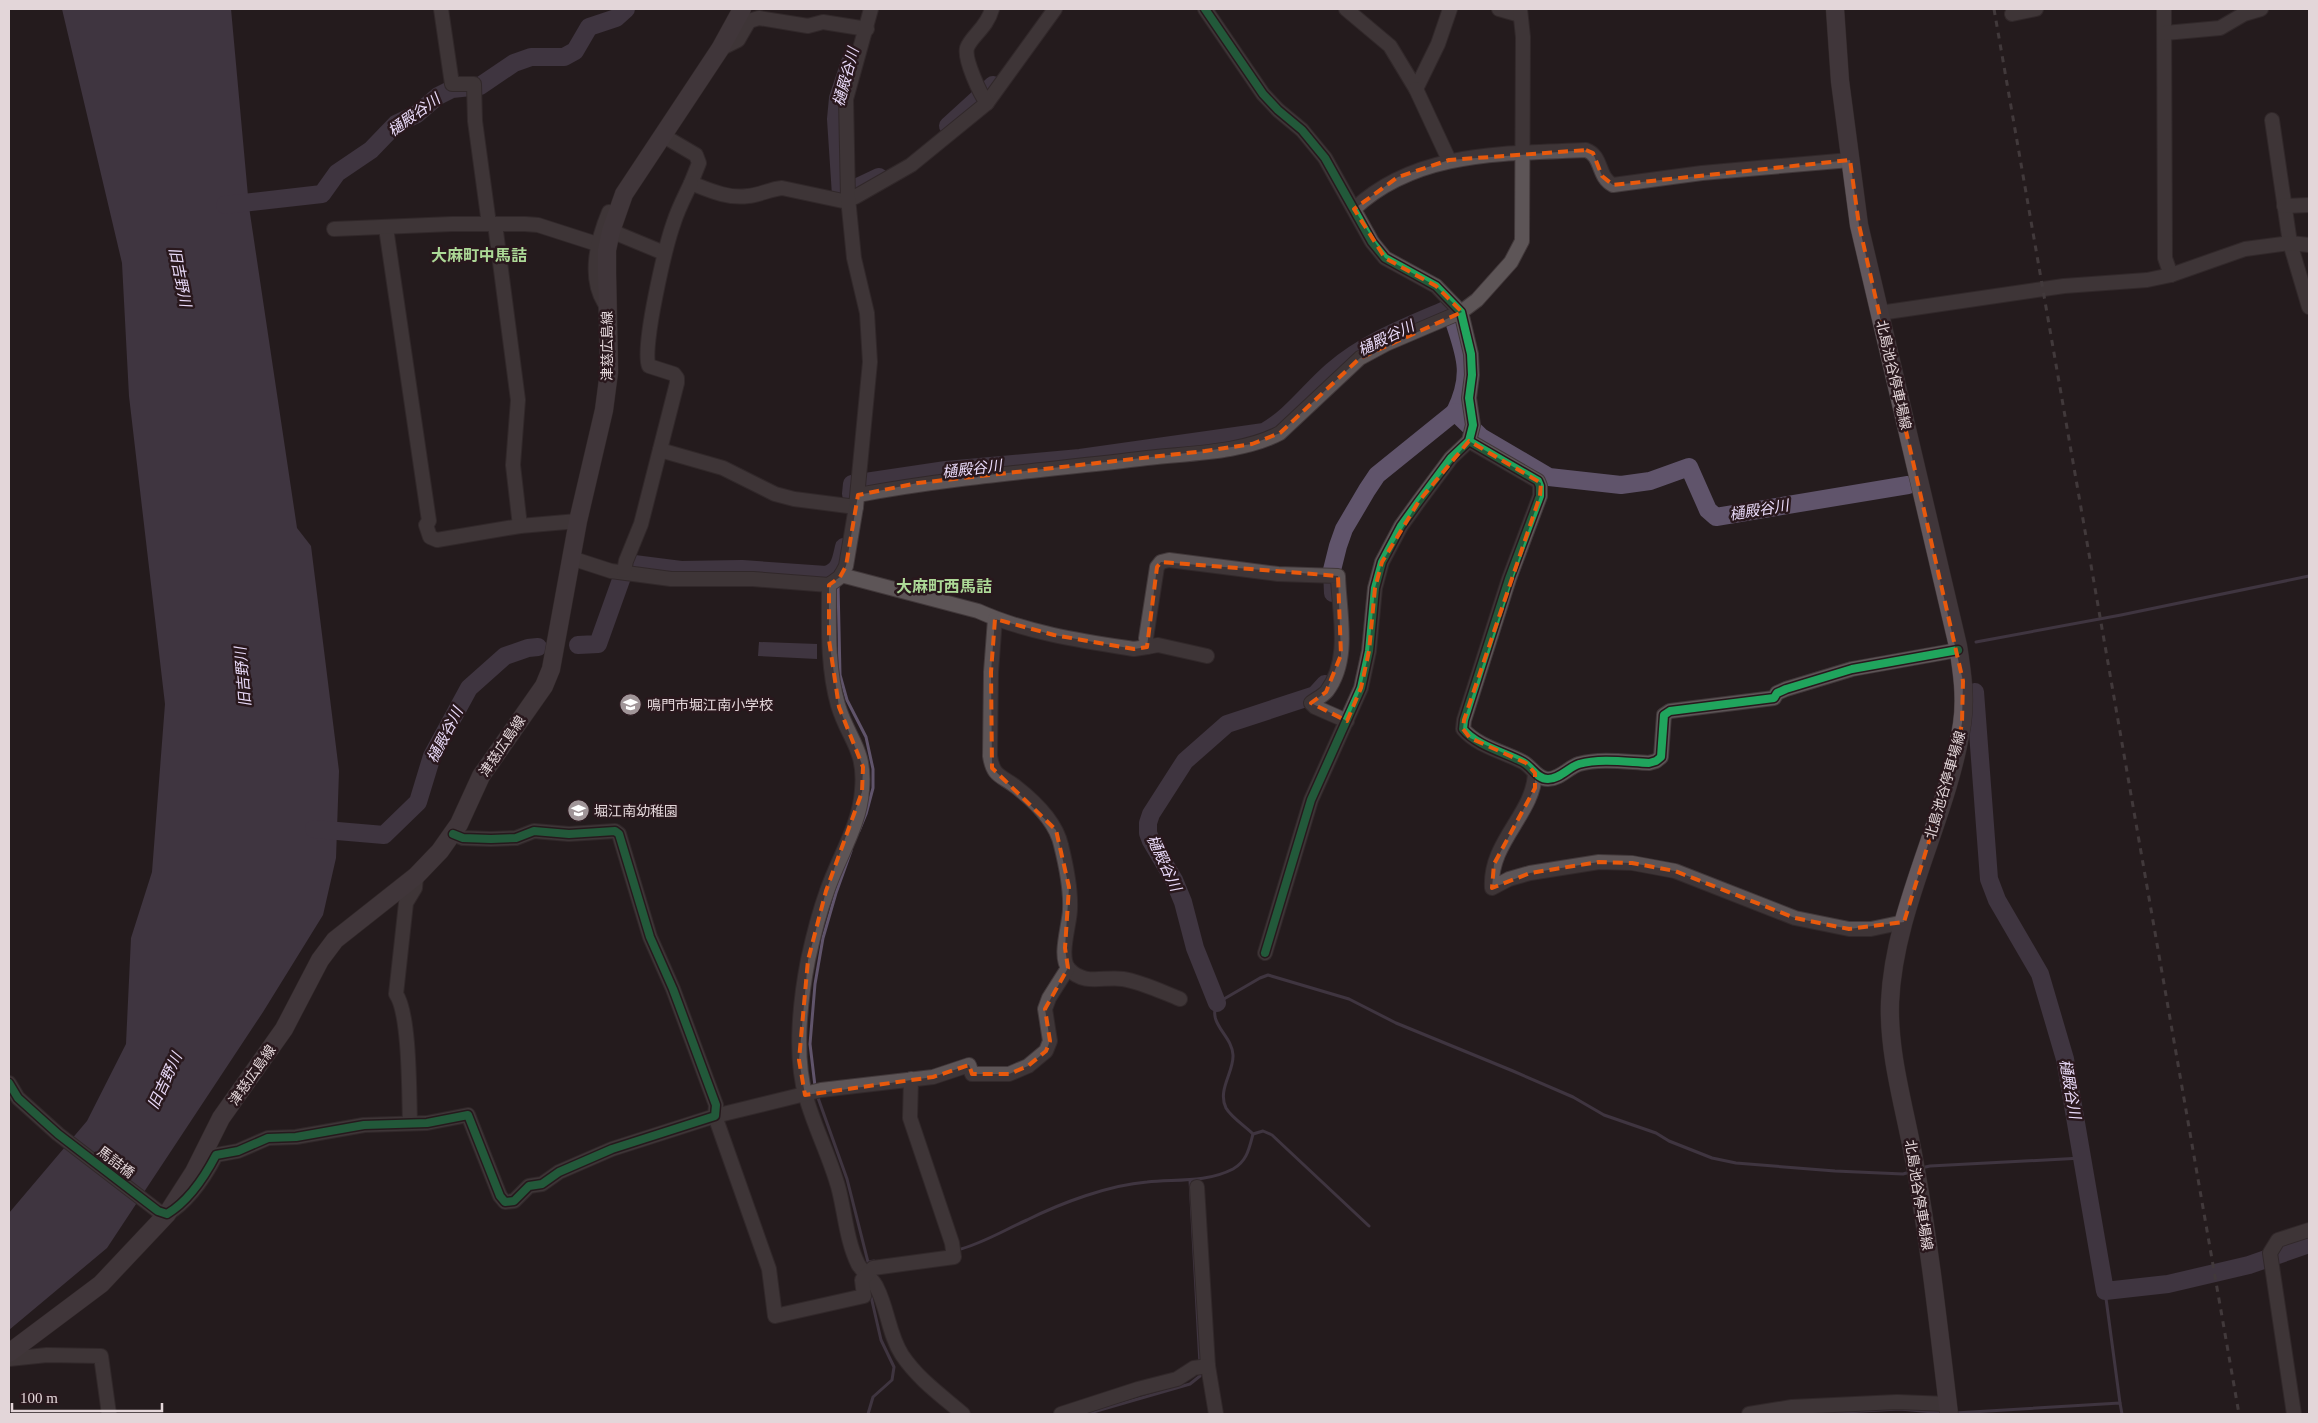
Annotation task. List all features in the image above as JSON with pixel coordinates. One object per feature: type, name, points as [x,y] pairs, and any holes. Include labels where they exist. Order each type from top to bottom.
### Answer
[{"type":"main road","name":"津慈広島線","points":[[9,1353],[101,1284],[163,1212],[194,1172],[221,1118],[284,1029],[320,960],[335,940],[416,876],[440,851],[460,824],[481,776],[544,686],[551,669],[578,521],[604,410],[609,372],[607,250],[611,231],[624,194],[722,45],[742,9]]},
{"type":"main road","name":"北島池谷停車場線","points":[[1836,9],[1840,81],[1859,225],[1958,650],[1963,681],[1962,723],[1956,754],[1904,922],[1893,974],[1890,1003],[1893,1046],[1926,1235],[1949,1409]]},
{"type":"street","points":[[441,9],[452,84],[474,87],[476,130],[518,400],[513,465],[520,526]]},
{"type":"street","points":[[732,9],[723,31],[722,45],[738,40],[749,21],[759,18],[808,26],[823,22],[867,29]]},
{"type":"street","points":[[872,9],[846,100],[848,193],[854,258],[867,312],[870,362],[858,493],[846,566],[836,580],[829,640],[833,683],[839,707],[856,742],[863,767],[862,792],[858,813],[826,891],[808,960],[803,994],[799,1060],[812,1092],[858,1263],[878,1290],[891,1332],[902,1354],[918,1375],[963,1414]]},
{"type":"street","points":[[984,99],[967,56],[967,47],[985,26],[992,9]]},
{"type":"street","points":[[848,193],[855,197],[900,173],[984,99],[1055,9]]},
{"type":"street","points":[[1205,9],[1263,94],[1278,110],[1302,130],[1325,158],[1372,242],[1385,258],[1436,286],[1454,315],[1471,354],[1472,375],[1469,398],[1471,433],[1418,501],[1401,526],[1382,562],[1375,588],[1373,624],[1361,688],[1311,800],[1265,953]]},
{"type":"street","points":[[1346,9],[1390,46],[1416,89],[1449,160]]},
{"type":"street","points":[[1416,89],[1438,44],[1450,9]]},
{"type":"street","points":[[660,450],[723,468],[775,494],[794,499],[858,493],[918,483],[1205,451],[1252,444],[1280,433],[1360,358],[1386,344],[1454,315],[1477,300],[1511,262],[1522,241],[1523,37],[1520,12],[1499,9]]},
{"type":"street","points":[[2012,14],[2036,9]]},
{"type":"street","points":[[2164,9],[2165,258],[2171,276]]},
{"type":"street","points":[[2165,33],[2220,28],[2244,14],[2261,9]]},
{"type":"street","points":[[2272,120],[2290,243],[2309,307]]},
{"type":"street","points":[[627,572],[677,383],[677,378],[674,374],[649,366],[647,362],[649,332],[664,254],[674,221],[699,163],[696,155],[662,134]]},
{"type":"street","points":[[1354,209],[1368,196],[1398,177],[1449,160],[1521,153],[1586,150],[1593,152],[1598,159],[1602,176],[1613,185],[1693,174],[1850,160]]},
{"type":"street","points":[[691,183],[737,197],[756,195],[772,188],[782,188],[843,202],[848,193]]},
{"type":"street","points":[[607,307],[600,295],[595,243],[613,202],[617,197],[624,194]]},
{"type":"street","points":[[2284,206],[2309,205]]},
{"type":"street","points":[[334,230],[492,224],[538,225],[595,243]]},
{"type":"street","points":[[386,228],[430,521],[426,525],[430,537],[437,540],[520,526],[578,521]]},
{"type":"street","points":[[611,231],[664,254]]},
{"type":"street","points":[[1880,313],[2064,286],[2147,280],[2171,276],[2244,249],[2290,243],[2309,244]]},
{"type":"street","points":[[1471,433],[1538,481],[1540,496],[1509,580],[1464,720],[1463,730],[1470,738],[1526,763],[1535,773],[1547,779],[1556,777],[1576,765],[1588,762],[1648,763],[1656,761],[1661,757],[1664,715],[1670,711],[1774,698],[1776,693],[1786,689],[1852,669],[1958,650]]},
{"type":"street","points":[[571,558],[611,571],[671,580],[836,580],[970,609],[995,619],[1071,638],[1134,649],[1158,646],[1207,656]]},
{"type":"street","points":[[1147,647],[1146,638],[1156,567],[1161,562],[1169,560],[1278,574],[1338,576],[1342,640],[1341,654],[1332,682],[1326,692],[1311,703],[1347,721]]},
{"type":"street","points":[[995,619],[991,672],[990,756],[992,768],[1000,778],[1015,786],[1047,818],[1056,830],[1061,843],[1069,886],[1070,910],[1065,948],[1065,960],[1068,968],[1083,978],[1095,980],[1122,979],[1180,999]]},
{"type":"street","points":[[1535,773],[1535,788],[1503,840],[1494,864],[1492,888],[1509,879],[1530,873],[1599,862],[1632,863],[1675,871],[1796,918],[1850,929],[1872,929],[1904,922]]},
{"type":"street","points":[[452,834],[463,838],[491,839],[516,838],[534,831],[568,834],[615,831],[618,834],[650,938],[673,989],[716,1105],[716,1116],[769,1269],[776,1316],[864,1296],[867,1274]]},
{"type":"street","points":[[410,1123],[404,1028],[401,1001],[396,994],[406,903],[415,888],[416,876]]},
{"type":"street","points":[[163,1212],[178,1208],[206,1174],[216,1155],[223,1152],[238,1151],[268,1138],[296,1137],[364,1125],[427,1123],[468,1115],[500,1196],[505,1202],[514,1201],[529,1186],[542,1184],[559,1172],[612,1149],[716,1116],[812,1092],[933,1077],[969,1066],[972,1074],[1009,1074],[1028,1066],[1046,1051],[1050,1041],[1045,1009],[1049,998],[1068,968]]},
{"type":"street","points":[[867,1274],[954,1257],[910,1118],[911,1079]]},
{"type":"street","name":"馬詰橋","points":[[9,1083],[18,1098],[58,1134],[163,1212]]},
{"type":"street","points":[[1197,1187],[1202,1367],[1216,1414]]},
{"type":"street","points":[[2294,1414],[2271,1257],[2278,1240],[2309,1230]]},
{"type":"street","points":[[9,1359],[47,1354],[101,1356],[109,1414]]},
{"type":"street","points":[[1061,1414],[1138,1389],[1177,1379],[1202,1367]]},
{"type":"street","points":[[1749,1414],[1792,1407],[1897,1402],[1949,1409]]},
{"type":"highlighted area","points":[[1586,150],[1593,153],[1602,176],[1613,185],[1850,160],[1859,225],[1963,681],[1962,723],[1956,754],[1904,922],[1849,929],[1795,918],[1675,871],[1632,863],[1599,862],[1530,873],[1492,888],[1494,864],[1535,788],[1535,773],[1526,763],[1470,738],[1463,729],[1464,720],[1540,496],[1541,483],[1469,441],[1419,501],[1382,562],[1375,588],[1369,651],[1361,688],[1347,721],[1311,703],[1326,692],[1341,655],[1338,576],[1161,562],[1157,567],[1147,647],[1134,649],[1054,635],[995,619],[991,672],[992,768],[1056,830],[1069,887],[1065,948],[1068,968],[1045,1009],[1050,1041],[1046,1051],[1028,1066],[1009,1074],[972,1074],[969,1065],[933,1077],[805,1095],[799,1060],[808,960],[826,891],[862,792],[863,767],[839,707],[829,640],[829,585],[840,577],[846,566],[858,495],[918,483],[1205,451],[1252,444],[1280,433],[1360,358],[1462,312],[1436,286],[1385,258],[1354,209],[1398,177],[1449,160]]},
{"type":"water","name":"旧吉野川","points":[[62,9],[231,9],[249,207],[297,528],[311,546],[339,771],[336,858],[323,915],[263,1012],[107,1248],[9,1330],[9,1213],[87,1121],[126,1044],[131,938],[152,872],[165,704],[129,396],[122,263]]},
{"type":"water","points":[[759,642],[817,644],[817,659],[758,656]]},
{"type":"waterway","name":"樋殿谷川","points":[[225,205],[322,194],[337,173],[371,150],[396,124],[417,114],[438,96],[452,89],[480,86],[514,63],[531,57],[564,57],[575,51],[589,27],[616,18],[626,9]]},
{"type":"waterway","name":"樋殿谷川","points":[[850,62],[838,98],[836,119],[841,195],[879,177]]},
{"type":"waterway","name":"樋殿谷川","points":[[948,126],[993,85]]},
{"type":"waterway","name":"樋殿谷川","points":[[851,494],[852,484],[946,470],[1080,458],[1264,432],[1283,419],[1345,360],[1388,335],[1450,308],[1462,348],[1466,371],[1465,384],[1455,412]]},
{"type":"waterway","name":"樋殿谷川","points":[[1333,593],[1332,570],[1344,529],[1377,475],[1455,412],[1481,437],[1549,477],[1621,485],[1650,481],[1689,467],[1708,510],[1716,517],[1908,485]]},
{"type":"waterway","name":"樋殿谷川","points":[[578,645],[598,644],[622,577],[634,564],[681,570],[742,569],[826,575],[837,568],[841,561],[844,547]]},
{"type":"waterway","points":[[1976,642],[2121,615],[2309,576]]},
{"type":"waterway","points":[[838,584],[840,675],[847,700],[866,737],[873,769],[873,788],[859,831]]},
{"type":"waterway","name":"樋殿谷川","points":[[314,829],[384,835],[418,802],[432,756],[469,688],[505,656],[528,648],[538,647]]},
{"type":"waterway","name":"樋殿谷川","points":[[1217,1003],[1195,948],[1183,902],[1174,880],[1148,833],[1148,823],[1151,814],[1185,761],[1227,724],[1315,695],[1325,684]]},
{"type":"waterway","name":"樋殿谷川","points":[[1975,692],[1989,879],[1997,900],[2040,974],[2065,1059],[2105,1291],[2168,1284],[2249,1265],[2309,1244]]},
{"type":"waterway","points":[[815,1086],[810,1044],[815,984],[823,938],[851,851]]},
{"type":"waterway","points":[[957,1250],[984,1241],[1055,1207],[1101,1191],[1132,1184],[1212,1177],[1238,1166],[1247,1154],[1253,1134],[1231,1115],[1226,1108],[1223,1095],[1233,1055],[1229,1041],[1217,1023],[1215,1010],[1217,1003],[1268,975],[1349,999],[1396,1023],[1573,1097],[1604,1115],[1656,1133],[1669,1141],[1712,1158],[1736,1163],[1835,1171],[1903,1174],[1910,1172]]},
{"type":"waterway","points":[[817,1095],[847,1179],[868,1262],[874,1261]]},
{"type":"waterway","points":[[1253,1134],[1263,1131],[1272,1135],[1369,1226]]},
{"type":"waterway","points":[[1921,1168],[2082,1158]]},
{"type":"waterway","points":[[1190,1180],[1200,1364]]},
{"type":"waterway","points":[[2105,1291],[2120,1403]]},
{"type":"waterway","points":[[868,1414],[873,1397],[892,1380],[894,1367],[881,1340],[870,1292]]},
{"type":"waterway","points":[[1086,1414],[1190,1384],[1200,1376],[1200,1371]]},
{"type":"waterway","points":[[1955,1413],[2120,1403],[2122,1414]]},
{"type":"waterway","points":[[1805,1414],[1900,1409],[1944,1413]]},
{"type":"railway","points":[[1994,9],[2239,1414]]},
{"type":"cycle path","points":[[1205,9],[1263,94],[1278,110],[1302,130],[1325,158],[1372,242],[1385,258],[1436,286],[1461,312],[1471,354],[1472,375],[1469,398],[1473,425],[1469,441],[1451,458],[1401,526],[1382,562],[1375,588],[1369,651],[1361,688],[1311,800],[1265,953]]},
{"type":"cycle path","points":[[1469,441],[1538,481],[1540,496],[1509,579],[1464,720],[1463,729],[1483,744],[1523,762],[1541,777],[1552,778],[1579,764],[1587,762],[1649,763],[1656,761],[1661,757],[1664,715],[1670,711],[1774,698],[1777,693],[1786,689],[1852,669],[1958,650]]},
{"type":"cycle path","points":[[9,1083],[18,1098],[58,1134],[158,1211],[167,1214],[189,1196],[216,1155],[238,1151],[268,1138],[296,1137],[364,1125],[427,1123],[468,1115],[500,1196],[505,1202],[514,1201],[529,1186],[542,1184],[559,1172],[612,1149],[715,1116],[716,1105],[673,989],[650,937],[619,834],[615,831],[569,834],[534,831],[516,838],[491,839],[463,838],[453,834]]},
{"type":"place","name":"鳴門市堀江南小学校","points":[[631,705]]},
{"type":"place","name":"堀江南幼稚園","points":[[578,811]]},
{"type":"district","name":"大麻町中馬詰","points":[[479,255]]},
{"type":"district","name":"大麻町西馬詰","points":[[944,586]]}]
